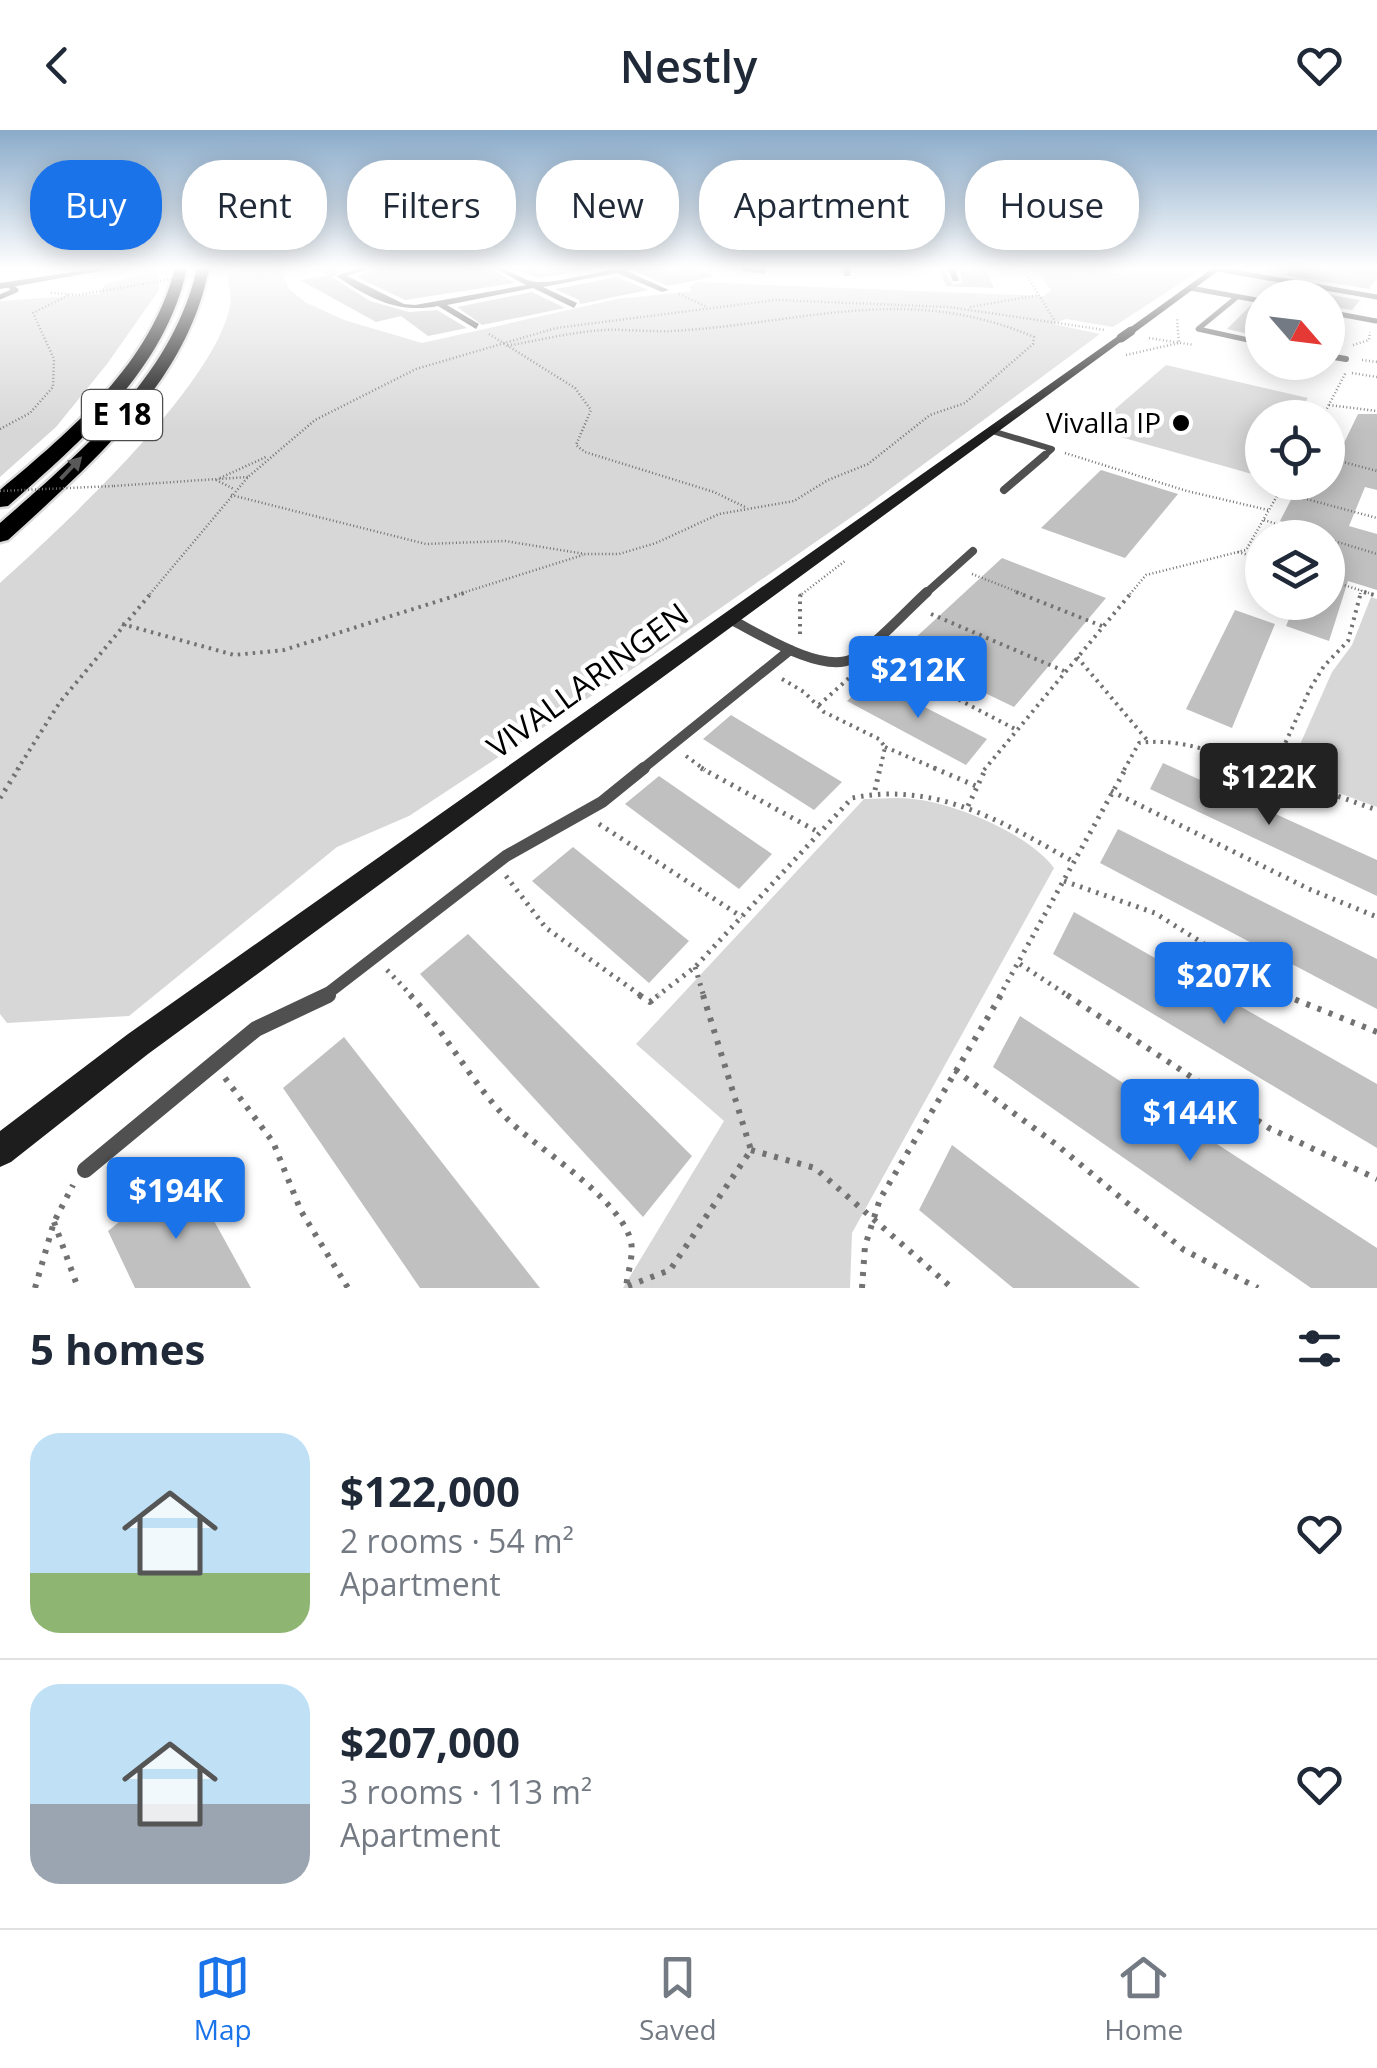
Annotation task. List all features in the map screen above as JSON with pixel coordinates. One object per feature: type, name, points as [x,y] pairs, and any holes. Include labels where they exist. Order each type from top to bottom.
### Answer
[{"type":"highway","name":"E 18","points":[[0,501],[72,434],[134,365],[161,322]]},
{"type":"highway","name":"E 18","points":[[0,535],[129,408],[165,361],[187,322]]},
{"type":"street","points":[[470,322],[476,326]]},
{"type":"street","name":"VIVALLARINGEN","points":[[0,1151],[168,1022],[992,431],[1136,322]]},
{"type":"lane","points":[[1206,322],[1198,329],[1245,339]]},
{"type":"lane","points":[[992,431],[1052,450]]},
{"type":"lane","points":[[1004,490],[1052,450]]},
{"type":"lane","points":[[730,619],[790,650],[822,661],[851,660],[974,551]]},
{"type":"lane","points":[[85,1170],[256,1029],[328,994],[494,866],[585,814],[790,650]]},
{"type":"path","points":[[0,429],[31,414],[49,391],[56,365],[37,322]]},
{"type":"path","points":[[0,798],[60,702],[233,492],[271,455],[315,420],[433,362],[500,342],[594,322]]},
{"type":"path","points":[[505,346],[601,330],[672,331],[744,322]]},
{"type":"path","points":[[216,480],[233,492],[426,544],[516,542],[585,554],[637,550],[718,514],[794,501],[828,480],[874,460],[930,415],[965,403],[1033,344],[1034,337],[1019,327],[993,322]]},
{"type":"path","points":[[1019,327],[1027,322]]},
{"type":"path","points":[[1061,322],[1119,333]]},
{"type":"path","points":[[500,342],[574,388],[591,410],[576,445],[585,452],[714,492],[749,509]]},
{"type":"path","points":[[1332,400],[1346,372]]},
{"type":"path","points":[[1345,407],[1377,411]]},
{"type":"path","points":[[1052,450],[1187,491],[1268,510]]},
{"type":"path","points":[[216,480],[271,455]]},
{"type":"path","points":[[1345,463],[1377,471]]},
{"type":"path","points":[[0,491],[248,478]]},
{"type":"path","points":[[1262,520],[1275,500]]},
{"type":"path","points":[[1310,500],[1377,518]]},
{"type":"path","points":[[1345,544],[1377,554]]},
{"type":"path","points":[[968,806],[981,774],[1146,575],[1245,550]]},
{"type":"path","points":[[1238,552],[1245,554]]},
{"type":"path","points":[[122,624],[234,656],[284,650],[585,554]]},
{"type":"path","points":[[790,650],[800,634],[800,596],[848,560]]},
{"type":"path","points":[[955,568],[1102,626]]},
{"type":"path","points":[[1345,585],[1377,596]]},
{"type":"path","points":[[1272,773],[1310,688],[1348,641],[1361,590]]},
{"type":"path","points":[[912,606],[1064,671]]},
{"type":"path","points":[[862,649],[1016,730]]},
{"type":"path","points":[[818,706],[875,655]]},
{"type":"path","points":[[1076,656],[1148,742]]},
{"type":"path","points":[[764,670],[886,747],[976,786]]},
{"type":"path","points":[[862,1288],[865,1246],[880,1199],[1020,964],[1138,743],[1175,740],[1377,810]]},
{"type":"path","points":[[672,745],[704,772],[743,796],[790,814],[820,833]]},
{"type":"path","points":[[875,790],[886,747]]},
{"type":"path","points":[[494,866],[521,890],[530,912],[564,944],[650,1002],[694,968],[852,798],[875,790],[940,797],[968,806],[1074,862]]},
{"type":"path","points":[[1111,791],[1176,819],[1281,877],[1377,917]]},
{"type":"path","points":[[585,814],[742,917]]},
{"type":"path","points":[[1064,880],[1155,913],[1298,1003],[1377,1032]]},
{"type":"path","points":[[375,961],[401,982],[439,1025],[487,1094],[520,1131],[574,1170],[611,1210],[631,1240],[626,1287],[670,1270],[750,1150]]},
{"type":"path","points":[[1020,964],[1243,1113],[1377,1178]]},
{"type":"path","points":[[694,968],[750,1150]]},
{"type":"path","points":[[214,1063],[274,1142],[301,1211],[348,1288]]},
{"type":"path","points":[[955,1070],[1057,1144],[1184,1250],[1258,1288]]},
{"type":"path","points":[[750,1150],[815,1168],[952,1288]]},
{"type":"path","points":[[35,1288],[54,1222],[85,1170]]},
{"type":"path","points":[[54,1222],[78,1288]]},
{"type":"shaded area","points":[[0,322],[136,322],[56,427],[0,477]]},
{"type":"shaded area","points":[[224,322],[351,322],[422,343],[515,322],[1058,322],[1053,324],[1100,334],[863,509],[643,662],[409,816],[337,847],[129,1016],[7,1023],[0,1014],[0,583],[132,454],[196,376]]},
{"type":"shaded area","points":[[1084,322],[1121,322],[1113,327]]},
{"type":"shaded area","name":"Vivalla IP","points":[[1166,365],[1308,398],[1245,400],[1245,472],[1092,429]]},
{"type":"shaded area","points":[[1371,597],[1377,599],[1377,807],[1287,774],[1332,672],[1352,645]]},
{"type":"shaded area","points":[[864,799],[913,799],[969,814],[1027,843],[1054,868],[852,1233],[850,1288],[623,1288],[724,1121],[636,1044]]},
{"type":"building","points":[[409,322],[457,322],[467,328],[428,336]]},
{"type":"building","points":[[1234,322],[1245,322],[1245,333],[1227,329]]},
{"type":"building","points":[[1358,414],[1377,414],[1377,490],[1365,487],[1349,526],[1377,534],[1377,590],[1348,581],[1345,590],[1345,520],[1281,520],[1291,500],[1345,500],[1345,441]]},
{"type":"building","points":[[1101,470],[1178,494],[1125,558],[1041,528]]},
{"type":"building","points":[[1002,558],[1106,598],[1014,707],[900,652]]},
{"type":"building","points":[[1235,610],[1245,614],[1245,620],[1275,624],[1232,728],[1186,709]]},
{"type":"building","points":[[1288,620],[1336,620],[1329,641],[1286,626]]},
{"type":"building","points":[[870,679],[987,739],[966,765],[847,701]]},
{"type":"building","points":[[731,715],[842,782],[814,810],[703,739]]},
{"type":"building","points":[[1163,763],[1377,860],[1377,896],[1150,789]]},
{"type":"building","points":[[659,776],[772,854],[739,889],[625,804]]},
{"type":"building","points":[[1118,829],[1377,959],[1377,1009],[1100,863]]},
{"type":"building","points":[[573,847],[689,941],[649,983],[532,881]]},
{"type":"building","points":[[1074,912],[1377,1084],[1377,1148],[1053,954]]},
{"type":"building","points":[[468,934],[692,1156],[643,1217],[420,974]]},
{"type":"building","points":[[1020,1016],[1377,1248],[1377,1288],[1311,1288],[993,1067]]},
{"type":"building","points":[[344,1037],[540,1288],[420,1288],[283,1088]]},
{"type":"building","points":[[952,1145],[1140,1288],[1013,1288],[919,1210]]},
{"type":"building","points":[[185,1168],[251,1288],[135,1288],[108,1231]]},
{"type":"place","name":"Vivalla IP","points":[[1181,423]]}]
